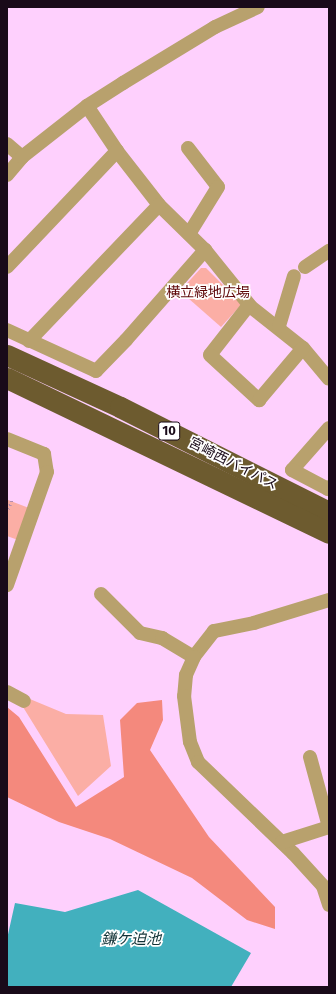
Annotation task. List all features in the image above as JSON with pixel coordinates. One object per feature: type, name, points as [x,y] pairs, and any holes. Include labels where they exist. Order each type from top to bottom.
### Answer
[{"type":"highway","name":"宮崎西バイパス","points":[[7,355],[120,407],[329,512]]},
{"type":"highway","name":"宮崎西バイパス","points":[[7,378],[329,533]]},
{"type":"street","points":[[7,174],[22,157],[88,106],[215,27],[258,7]]},
{"type":"street","points":[[88,106],[117,151],[158,205],[205,250],[250,305],[262,317],[279,326],[303,348],[329,379]]},
{"type":"street","points":[[7,144],[22,157]]},
{"type":"street","points":[[188,148],[218,187],[189,234]]},
{"type":"street","points":[[7,267],[117,151]]},
{"type":"street","points":[[29,341],[158,205]]},
{"type":"street","points":[[7,330],[96,370],[126,340],[205,250]]},
{"type":"street","points":[[305,267],[329,251]]},
{"type":"street","points":[[279,326],[294,276]]},
{"type":"street","points":[[250,305],[210,355],[259,400],[303,348]]},
{"type":"street","points":[[329,428],[292,470],[328,489],[329,487]]},
{"type":"street","points":[[7,439],[44,454],[47,472],[7,585]]},
{"type":"street","points":[[101,594],[140,633],[162,638],[194,657]]},
{"type":"street","points":[[329,601],[254,623],[214,631],[194,657],[186,675],[184,696],[190,742],[198,762],[282,842],[323,886],[329,905]]},
{"type":"street","points":[[7,692],[24,701]]},
{"type":"street","points":[[282,842],[329,827],[310,757]]},
{"type":"path","points":[[8,509],[8,504],[12,500]]},
{"type":"green space","name":"横立緑地広場","points":[[201,268],[206,268],[240,302],[240,306],[221,327],[180,291]]},
{"type":"green space","points":[[8,500],[29,508],[18,540],[7,536]]},
{"type":"green space","points":[[25,697],[66,714],[103,715],[111,766],[78,796],[23,707]]},
{"type":"shaded area","points":[[162,700],[163,720],[150,750],[209,837],[275,907],[275,929],[247,920],[192,878],[110,839],[59,822],[7,797],[7,707],[19,717],[76,807],[124,777],[120,720],[137,703]]},
{"type":"water","name":"鎌ケ迫池","points":[[138,890],[251,953],[231,987],[7,987],[7,939],[15,903],[65,912]]}]
